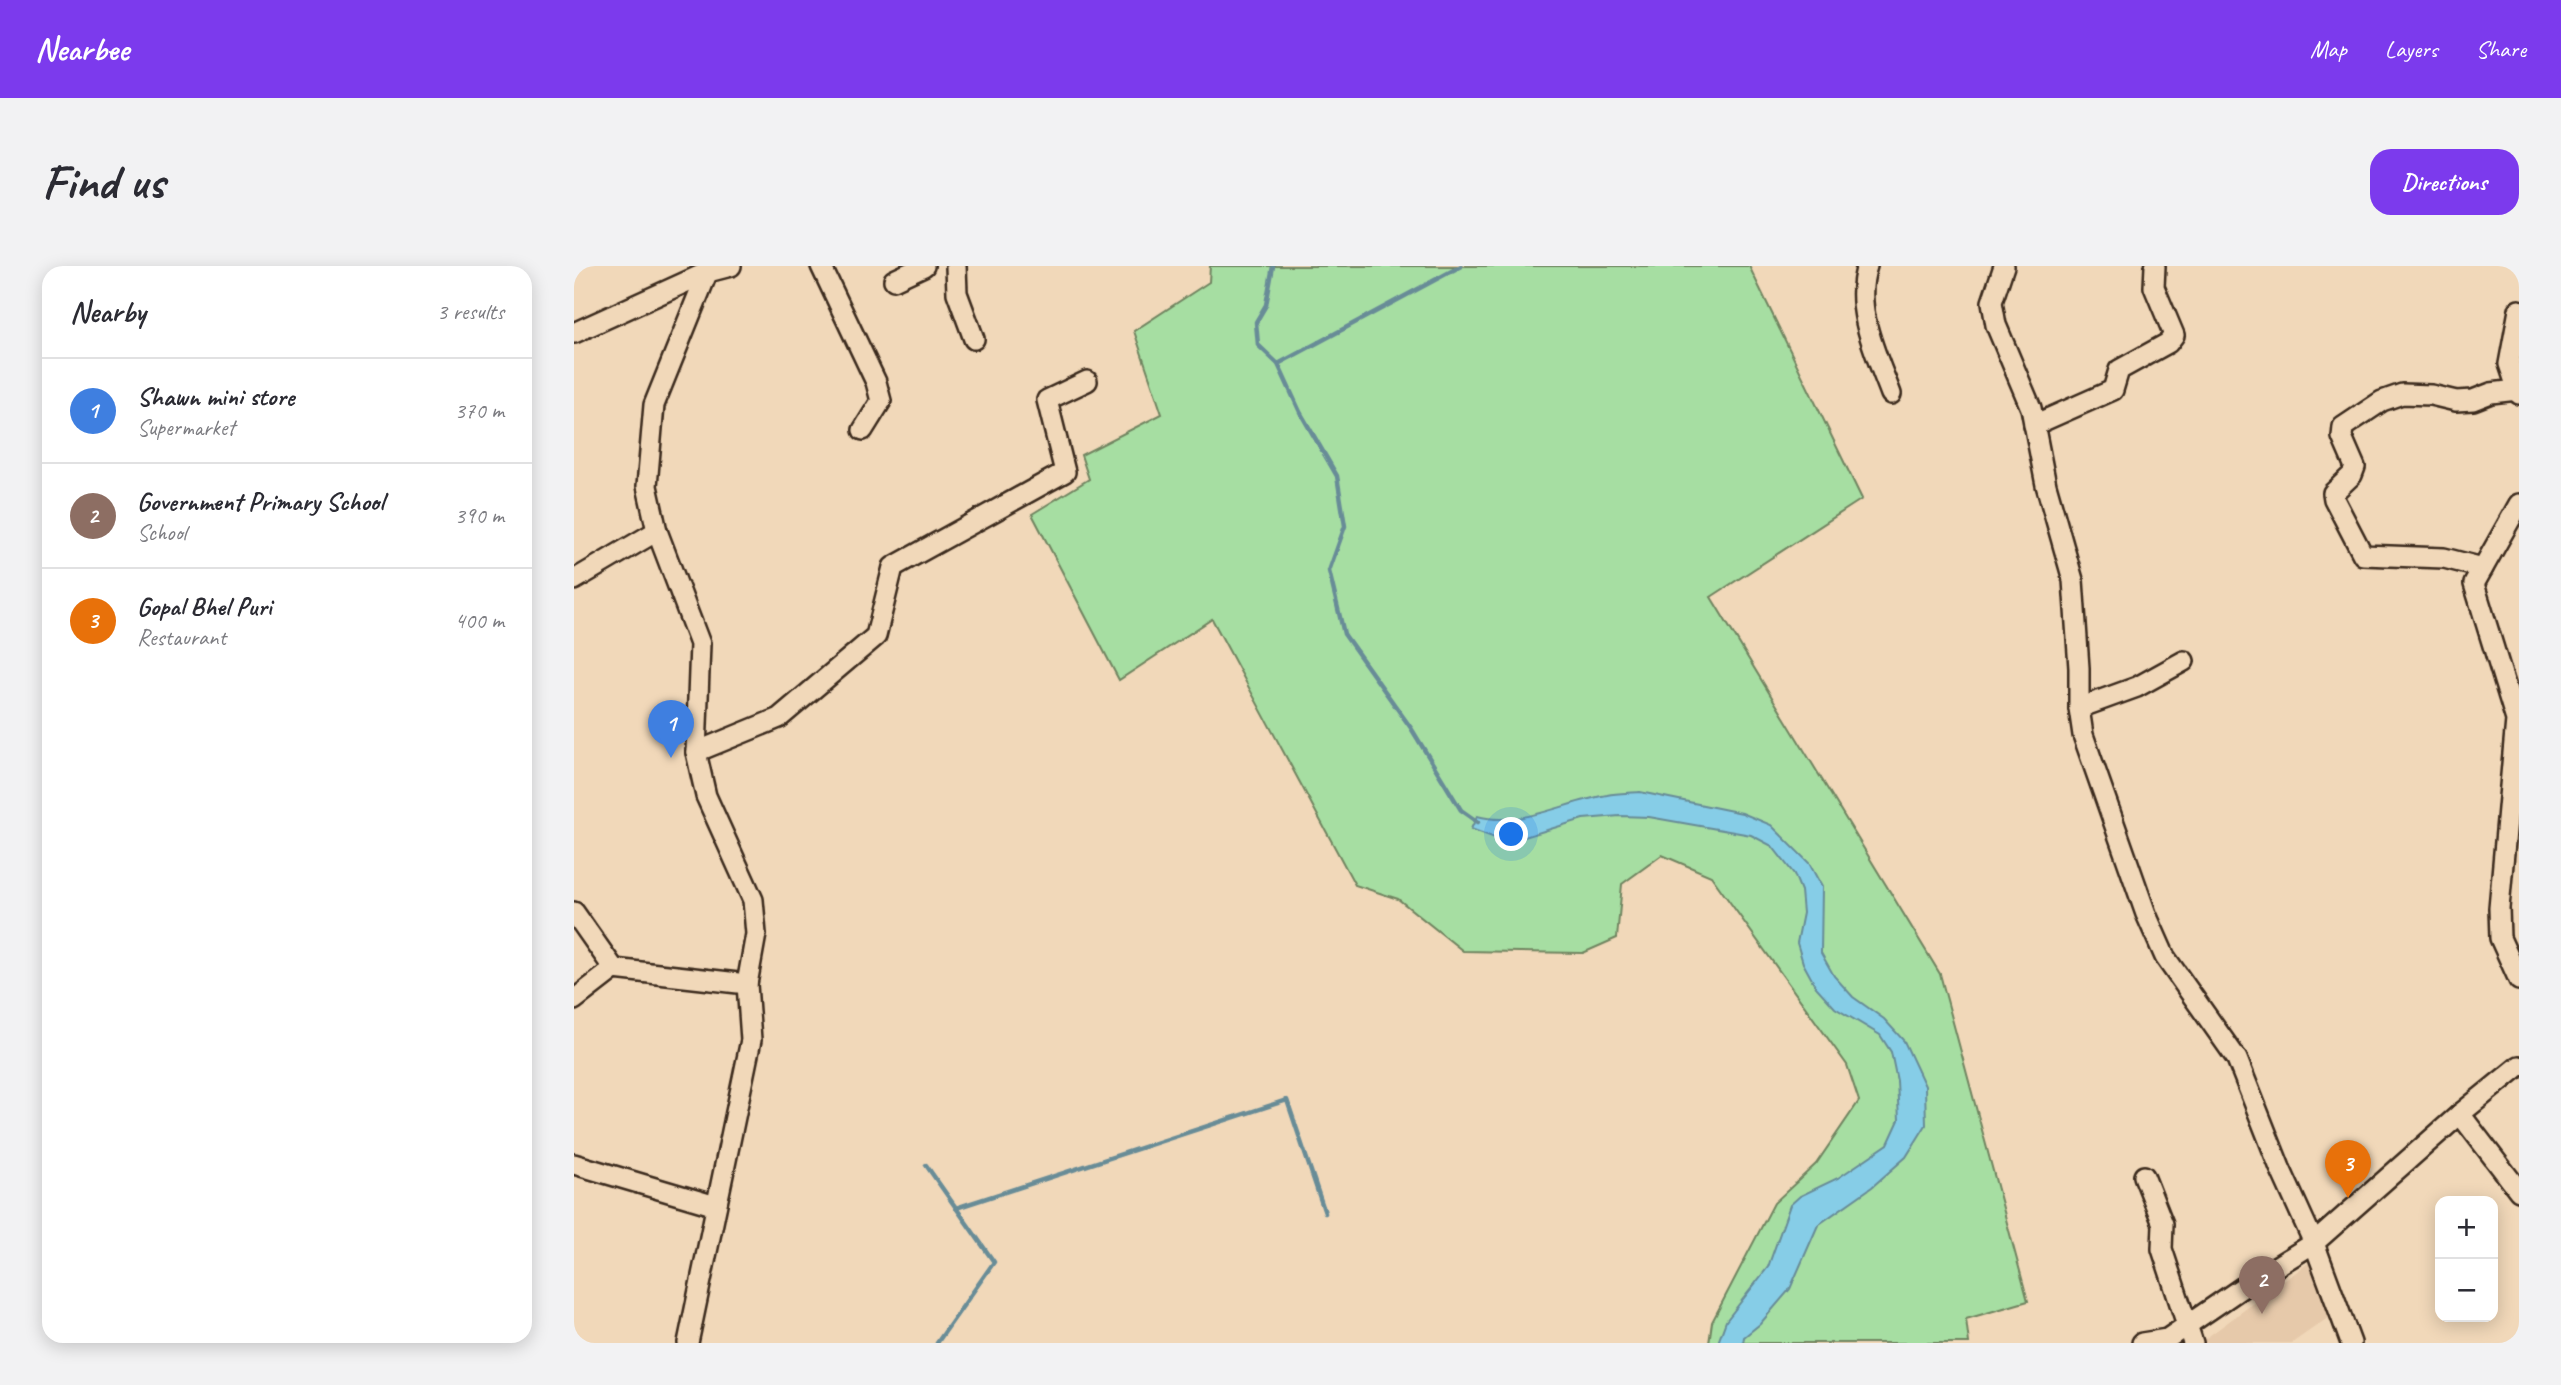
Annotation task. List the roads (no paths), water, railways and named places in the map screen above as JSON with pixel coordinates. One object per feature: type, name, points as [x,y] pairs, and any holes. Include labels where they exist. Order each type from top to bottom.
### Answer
[{"type":"street","points":[[574,333],[709,269],[731,266]]},
{"type":"street","points":[[821,266],[876,382],[881,401],[863,430]]},
{"type":"street","points":[[894,280],[924,266]]},
{"type":"street","points":[[956,266],[957,293],[974,339]]},
{"type":"street","points":[[1867,266],[1861,283],[1867,329],[1891,394]]},
{"type":"street","points":[[2004,266],[1992,302],[1996,324],[2031,408],[2046,485],[2073,580],[2080,668],[2079,708],[2083,735],[2146,915],[2165,957],[2237,1059],[2280,1168],[2314,1243],[2351,1343]]},
{"type":"street","points":[[2034,425],[2113,390],[2119,370],[2168,343],[2174,335],[2154,287],[2155,266]]},
{"type":"street","points":[[688,1343],[751,1040],[747,984],[756,934],[753,900],[706,796],[696,752],[700,644],[657,531],[647,486],[654,405],[709,269]]},
{"type":"street","points":[[2483,568],[2444,558],[2363,555],[2333,493],[2352,475],[2355,467],[2342,437],[2343,427],[2382,401],[2402,394],[2456,401],[2473,400],[2491,393],[2518,392],[2509,364],[2519,310]]},
{"type":"street","points":[[696,752],[779,718],[876,636],[893,567],[1065,472],[1047,400],[1087,381]]},
{"type":"street","points":[[2519,504],[2474,584],[2516,720],[2499,908],[2500,938],[2519,980]]},
{"type":"street","points":[[574,580],[657,531]]},
{"type":"street","points":[[2079,708],[2137,687],[2184,662]]},
{"type":"street","points":[[574,912],[614,969]]},
{"type":"street","points":[[574,1000],[614,969],[747,984]]},
{"type":"street","points":[[2142,1343],[2190,1334],[2243,1287],[2314,1243],[2519,1066]]},
{"type":"street","points":[[2460,1115],[2519,1191]]},
{"type":"street","points":[[574,1164],[716,1206]]},
{"type":"street","points":[[2144,1176],[2162,1224],[2162,1249],[2190,1334]]},
{"type":"water","points":[[1640,792],[1742,813],[1771,825],[1809,863],[1822,887],[1821,953],[1834,976],[1853,997],[1884,1019],[1904,1041],[1925,1086],[1926,1125],[1906,1157],[1872,1187],[1818,1225],[1790,1289],[1760,1324],[1744,1337],[1743,1343],[1719,1343],[1719,1340],[1726,1321],[1768,1267],[1790,1205],[1800,1196],[1838,1178],[1888,1144],[1899,1120],[1897,1081],[1891,1052],[1880,1035],[1835,1008],[1816,987],[1803,963],[1797,943],[1803,913],[1801,891],[1794,874],[1772,846],[1751,835],[1649,817],[1583,819],[1518,839],[1495,838],[1471,829],[1477,816],[1510,819],[1542,813],[1591,798]]},
{"type":"waterway","points":[[1273,266],[1266,305],[1256,322],[1258,345],[1278,364],[1300,412],[1337,476],[1345,526],[1329,571],[1344,634],[1411,728],[1461,810],[1478,822]]},
{"type":"waterway","points":[[1278,364],[1461,266]]},
{"type":"waterway","points":[[956,1208],[1287,1100],[1325,1213]]},
{"type":"waterway","points":[[926,1165],[994,1262],[937,1343]]},
{"type":"place","name":"Shawn mini store","points":[[671,758]]},
{"type":"place","name":"Gopal Bhel Puri","points":[[2348,1198]]},
{"type":"place","name":"Government Primary School","points":[[2262,1314]]}]
